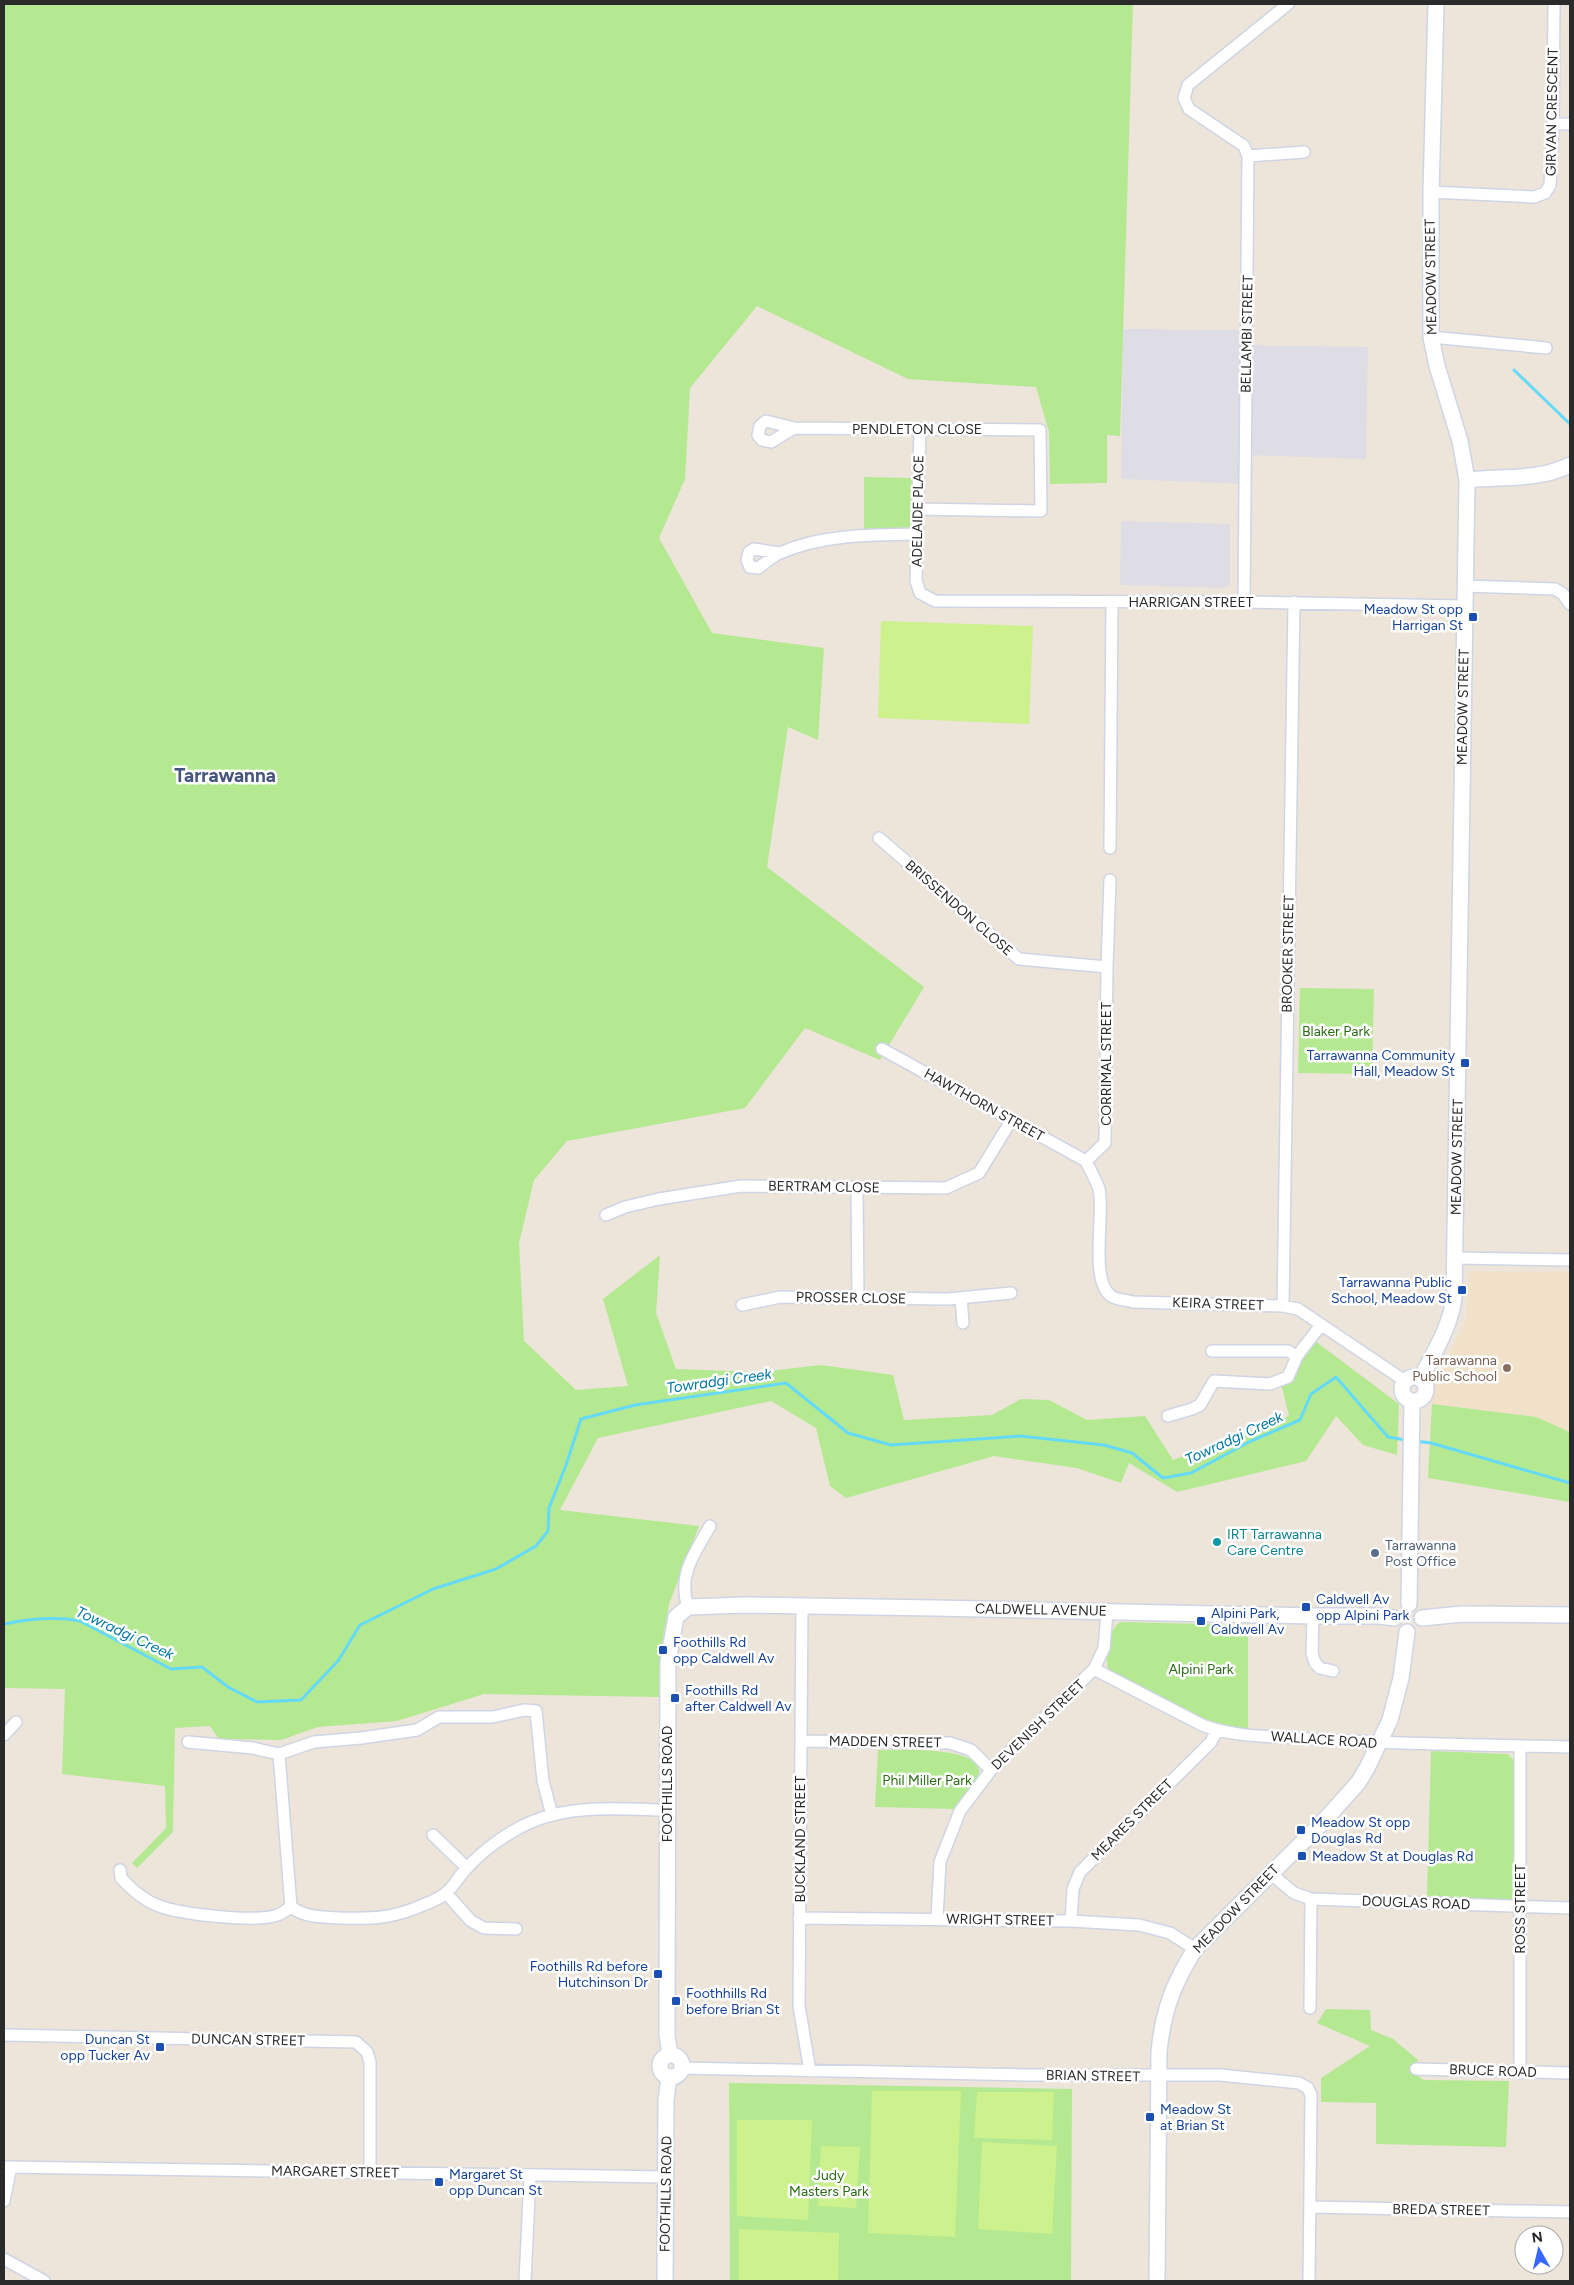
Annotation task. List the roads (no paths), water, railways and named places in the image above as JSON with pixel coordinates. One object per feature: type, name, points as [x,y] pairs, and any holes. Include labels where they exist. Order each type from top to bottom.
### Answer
[{"type":"main road","name":"MEADOW STREET","points":[[1421,1378],[1451,1315],[1456,1258],[1464,586],[1467,480],[1460,441],[1437,366],[1431,337],[1431,192],[1436,4]]},
{"type":"main road","points":[[1467,480],[1540,476],[1559,471],[1570,465]]},
{"type":"main road","points":[[1413,1376],[1421,1378],[1426,1385],[1426,1393],[1421,1400],[1412,1401],[1403,1394],[1402,1386],[1405,1381],[1413,1376]]},
{"type":"main road","points":[[1410,1604],[1412,1401]]},
{"type":"main road","points":[[1410,1604],[1418,1609],[1422,1618],[1418,1628],[1407,1632],[1399,1629],[1394,1618],[1400,1607],[1410,1604]]},
{"type":"main road","name":"CALDWELL AVENUE","points":[[688,1606],[802,1606],[1380,1616],[1394,1618]]},
{"type":"main road","name":"FOOTHILLS ROAD","points":[[670,2055],[667,2035],[666,1810],[668,1661],[676,1617],[688,1606]]},
{"type":"main road","points":[[1422,1618],[1446,1615],[1570,1615]]},
{"type":"main road","name":"MEADOW STREET","points":[[1158,2281],[1159,2076],[1160,2045],[1165,2010],[1181,1970],[1195,1949],[1344,1800],[1368,1768],[1390,1720],[1401,1678],[1407,1632]]},
{"type":"main road","points":[[670,2055],[680,2060],[682,2068],[678,2075],[669,2077],[662,2073],[660,2065],[665,2057],[670,2055]]},
{"type":"main road","name":"FOOTHILLS ROAD","points":[[665,2281],[666,2100],[669,2077]]},
{"type":"street","points":[[1288,4],[1188,85],[1184,98],[1189,110],[1244,146],[1248,156],[1304,152]]},
{"type":"street","name":"GIRVAN CRESCENT","points":[[1431,192],[1534,197],[1545,193],[1550,185],[1553,124],[1554,4]]},
{"type":"street","points":[[1553,124],[1570,124]]},
{"type":"street","name":"BELLAMBI STREET","points":[[1244,602],[1248,156]]},
{"type":"street","points":[[1431,337],[1546,348]]},
{"type":"street","name":"PENDLETON CLOSE","points":[[794,428],[1040,430],[1042,511],[917,509]]},
{"type":"street","name":"ADELAIDE PLACE","points":[[920,428],[916,581],[920,593]]},
{"type":"street","points":[[779,553],[826,540],[858,535],[917,534]]},
{"type":"street","points":[[1464,586],[1555,588],[1563,594],[1570,604]]},
{"type":"street","name":"HARRIGAN STREET","points":[[920,593],[935,601],[1294,602],[1464,606]]},
{"type":"street","points":[[1110,848],[1112,602]]},
{"type":"street","name":"BROOKER STREET","points":[[1283,1306],[1294,602]]},
{"type":"street","name":"BRISSENDON CLOSE","points":[[879,838],[1018,959],[1106,966]]},
{"type":"street","name":"CORRIMAL STREET","points":[[1086,1161],[1105,1143],[1106,966],[1110,880]]},
{"type":"street","name":"HAWTHORN STREET","points":[[882,1049],[1086,1161]]},
{"type":"street","name":"BERTRAM CLOSE","points":[[606,1216],[625,1207],[659,1199],[741,1186],[946,1188],[979,1173],[1012,1119]]},
{"type":"street","name":"KEIRA STREET","points":[[1086,1161],[1099,1190],[1101,1276],[1105,1289],[1110,1295],[1133,1302],[1283,1306],[1298,1309],[1405,1381]]},
{"type":"street","points":[[857,1187],[858,1298]]},
{"type":"street","points":[[1456,1258],[1570,1260]]},
{"type":"street","name":"PROSSER CLOSE","points":[[742,1305],[780,1297],[961,1298],[1011,1294]]},
{"type":"street","points":[[961,1298],[963,1323]]},
{"type":"street","points":[[1168,1416],[1200,1405],[1214,1381],[1270,1384],[1288,1377],[1297,1356],[1321,1325]]},
{"type":"street","points":[[1212,1352],[1279,1350],[1297,1356]]},
{"type":"street","points":[[688,1606],[683,1593],[683,1581],[689,1564],[710,1526]]},
{"type":"street","name":"BUCKLAND STREET","points":[[802,1606],[799,2006],[810,2071]]},
{"type":"street","name":"DEVENISH STREET","points":[[937,1919],[940,1862],[960,1811],[991,1770],[1094,1669],[1104,1648],[1107,1612]]},
{"type":"street","points":[[1313,1616],[1313,1659],[1320,1668],[1334,1671]]},
{"type":"street","name":"WALLACE ROAD","points":[[1094,1669],[1202,1724],[1217,1730],[1244,1735],[1380,1744],[1570,1747]]},
{"type":"street","points":[[188,1742],[254,1748],[279,1754],[314,1742],[417,1730],[439,1717],[493,1717],[524,1710],[536,1711],[542,1781],[552,1815]]},
{"type":"street","points":[[4,1735],[16,1722]]},
{"type":"street","name":"MEARES STREET","points":[[1071,1921],[1074,1889],[1080,1872],[1211,1742],[1217,1730]]},
{"type":"street","name":"MADDEN STREET","points":[[800,1741],[950,1743],[972,1750],[991,1770]]},
{"type":"street","name":"ROSS STREET","points":[[1520,1746],[1520,2073]]},
{"type":"street","points":[[279,1754],[290,1907],[298,1913],[310,1916],[385,1918],[406,1913],[446,1893],[466,1868],[507,1834],[531,1822],[552,1815],[609,1808],[666,1810]]},
{"type":"street","points":[[433,1835],[466,1868]]},
{"type":"street","points":[[120,1870],[121,1878],[133,1891],[160,1907],[194,1915],[276,1916],[290,1907]]},
{"type":"street","name":"DOUGLAS ROAD","points":[[1270,1873],[1294,1894],[1311,1900],[1570,1908]]},
{"type":"street","points":[[446,1893],[471,1921],[484,1928],[516,1929]]},
{"type":"street","points":[[1310,2008],[1311,1900]]},
{"type":"street","name":"WRIGHT STREET","points":[[799,1918],[1071,1921],[1139,1925],[1157,1928],[1170,1933],[1195,1949]]},
{"type":"street","name":"DUNCAN STREET","points":[[4,2036],[356,2042],[367,2052],[370,2062],[370,2172]]},
{"type":"street","name":"BRIAN STREET","points":[[682,2068],[1242,2077],[1299,2084],[1308,2088],[1311,2095],[1310,2281]]},
{"type":"street","name":"BRUCE ROAD","points":[[1416,2069],[1570,2073]]},
{"type":"street","points":[[4,2201],[8,2167]]},
{"type":"street","name":"MARGARET STREET","points":[[8,2167],[667,2177]]},
{"type":"street","points":[[525,2281],[530,2176]]},
{"type":"street","name":"BREDA STREET","points":[[1311,2207],[1570,2212]]},
{"type":"street","points":[[4,2259],[44,2281]]},
{"type":"waterway","points":[[1514,370],[1570,424]]},
{"type":"waterway","name":"Towradgi Creek","points":[[4,1624],[42,1619],[80,1621],[171,1669],[202,1667],[228,1687],[257,1702],[301,1700],[338,1661],[360,1625],[433,1589],[496,1569],[536,1546],[548,1531],[549,1508],[581,1419],[635,1405],[786,1383],[848,1433],[891,1445],[1020,1436],[1104,1445],[1132,1453],[1163,1478],[1191,1473],[1249,1442],[1300,1420],[1311,1394],[1336,1377],[1388,1437],[1406,1440]]},
{"type":"waterway","name":"Towradgi Creek","points":[[1415,1441],[1431,1443],[1570,1483]]},
{"type":"place","name":"Meadow St opp Harrigan St","points":[[1473,617]]},
{"type":"place","name":"Tarrawanna Community Hall, Meadow St","points":[[1465,1063]]},
{"type":"place","name":"Tarrawanna Public School, Meadow St","points":[[1462,1290]]},
{"type":"place","name":"Tarrawanna Public School","points":[[1507,1368]]},
{"type":"place","name":"IRT Tarrawanna Care Centre","points":[[1217,1542]]},
{"type":"place","name":"Tarrawanna Post Office","points":[[1375,1553]]},
{"type":"place","name":"Caldwell Av opp Alpini Park","points":[[1306,1607]]},
{"type":"place","name":"Alpini Park, Caldwell Av","points":[[1201,1621]]},
{"type":"place","name":"Foothills Rd opp Caldwell Av","points":[[663,1650]]},
{"type":"place","name":"Foothills Rd after Caldwell Av","points":[[675,1698]]},
{"type":"place","name":"Meadow St opp Douglas Rd","points":[[1301,1830]]},
{"type":"place","name":"Meadow St at Douglas Rd","points":[[1302,1856]]},
{"type":"place","name":"Foothills Rd before Hutchinson Dr","points":[[658,1974]]},
{"type":"place","name":"Foothhills Rd before Brian St","points":[[676,2001]]},
{"type":"place","name":"Duncan St opp Tucker Av","points":[[160,2047]]},
{"type":"place","name":"Meadow St at Brian St","points":[[1150,2117]]},
{"type":"place","name":"Margaret St opp Duncan St","points":[[439,2182]]},
{"type":"district","name":"Tarrawanna","points":[[225,775]]},
{"type":"park label","name":"Blaker Park","points":[[1336,1031]]},
{"type":"park label","name":"Alpini Park","points":[[1201,1669]]},
{"type":"park label","name":"Phil Miller Park","points":[[927,1780]]},
{"type":"park label","name":"Judy Masters Park","points":[[829,2184]]}]
